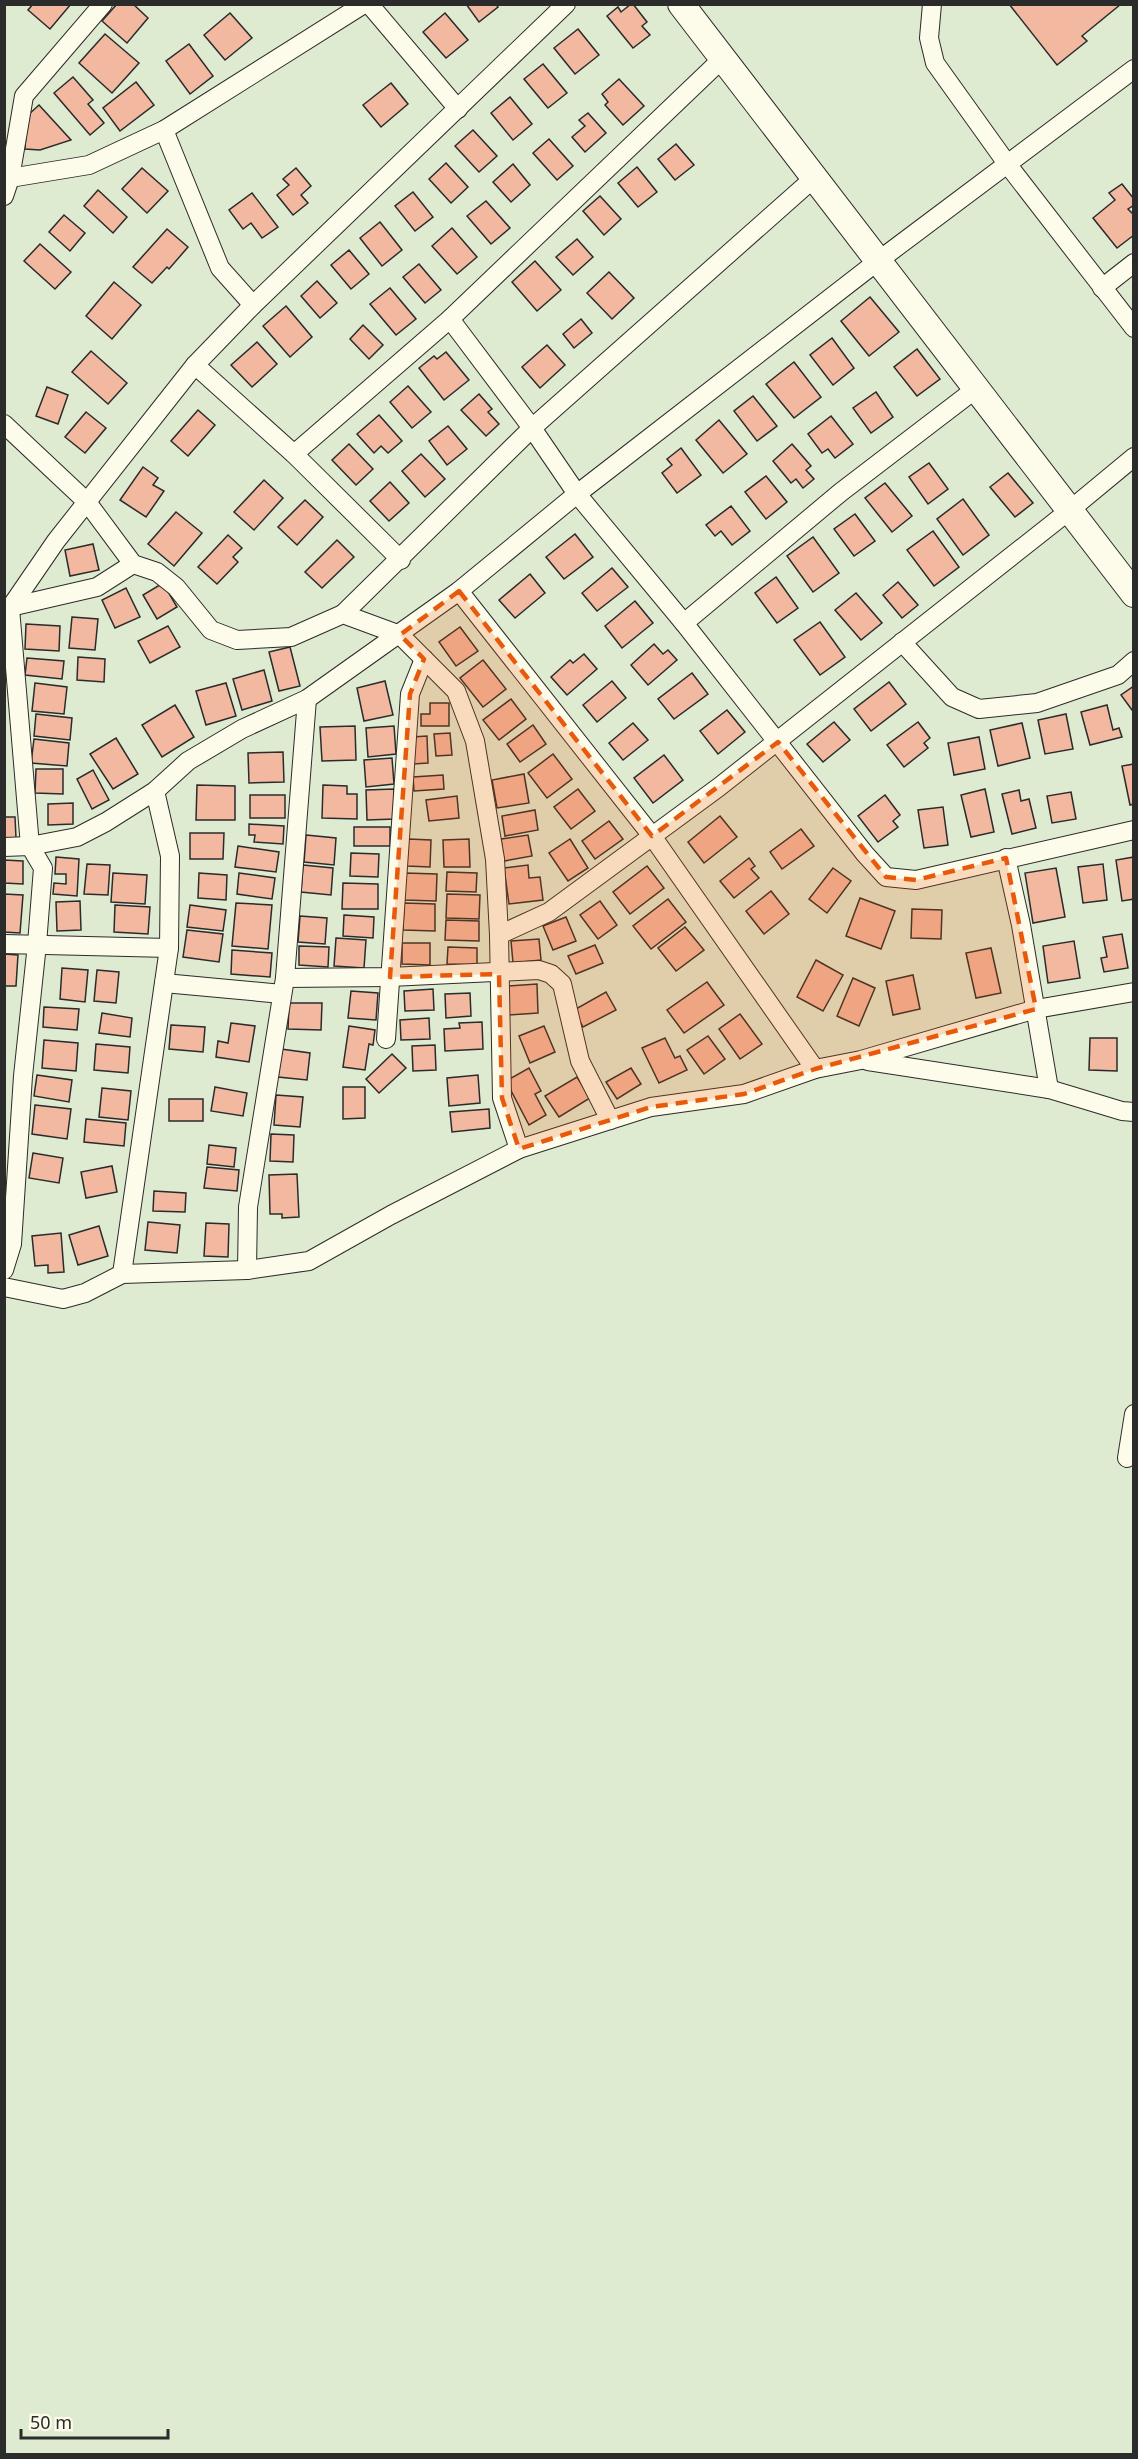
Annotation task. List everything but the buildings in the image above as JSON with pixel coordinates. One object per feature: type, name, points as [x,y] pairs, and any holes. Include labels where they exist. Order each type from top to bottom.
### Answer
[{"type":"street","points":[[4,196],[24,96],[103,4]]},
{"type":"street","points":[[7,179],[89,165],[164,130],[367,4],[458,109]]},
{"type":"street","points":[[4,1270],[12,1244],[23,1076],[43,867],[30,846],[7,608],[56,541],[195,365],[253,305],[566,4]]},
{"type":"street","points":[[681,4],[1134,594]]},
{"type":"street","points":[[932,4],[929,38],[935,63],[1008,165],[1134,328]]},
{"type":"street","points":[[294,454],[450,319],[722,59]]},
{"type":"street","points":[[4,847],[30,846],[77,837],[106,822],[155,790],[188,761],[242,729],[307,699],[400,635],[459,591],[577,494],[878,261],[1134,69]]},
{"type":"street","points":[[164,130],[220,268],[253,305]]},
{"type":"street","points":[[4,424],[87,502],[134,564],[158,572],[176,587],[211,630],[237,640],[291,637],[344,614],[532,428],[814,178]]},
{"type":"street","points":[[1102,288],[1134,263]]},
{"type":"street","points":[[450,319],[532,428],[577,494],[684,623],[865,854],[886,877],[916,880],[1134,830]]},
{"type":"street","points":[[195,365],[294,454],[401,560]]},
{"type":"street","points":[[684,623],[841,492],[977,388]]},
{"type":"street","points":[[500,935],[549,912],[778,742],[1134,457]]},
{"type":"street","points":[[7,608],[97,587],[134,564]]},
{"type":"street","points":[[459,591],[652,836],[815,1069]]},
{"type":"street","points":[[344,614],[400,635],[456,691],[474,741],[495,859],[500,935],[502,1098],[519,1149]]},
{"type":"street","points":[[902,642],[951,697],[979,709],[1037,703],[1118,675],[1134,661]]},
{"type":"street","points":[[386,1039],[410,694],[424,659]]},
{"type":"street","points":[[247,1270],[248,1208],[283,986],[307,699]]},
{"type":"street","points":[[122,1274],[169,948],[170,856],[155,790]]},
{"type":"street","points":[[1006,858],[1021,925],[1049,1089]]},
{"type":"street","points":[[4,944],[169,948]]},
{"type":"street","points":[[164,983],[283,986],[390,977],[499,974],[539,970],[551,974],[562,984],[580,1061],[610,1120]]},
{"type":"street","points":[[4,1287],[63,1299],[86,1293],[122,1274],[247,1270],[309,1260],[519,1149],[651,1107],[744,1094],[815,1069],[861,1060],[1036,1009],[1134,992]]},
{"type":"street","points":[[861,1060],[1049,1089],[1122,1111],[1134,1112]]},
{"type":"street","points":[[1127,1458],[1134,1414]]},
{"type":"highlighted area","points":[[459,591],[652,836],[778,742],[886,877],[916,880],[1006,858],[1036,1009],[815,1069],[744,1094],[651,1107],[519,1149],[502,1098],[499,974],[390,977],[410,694],[424,659],[400,635]]},
{"type":"green space","points":[[5,5],[1133,5],[1133,2454],[5,2454]]}]
